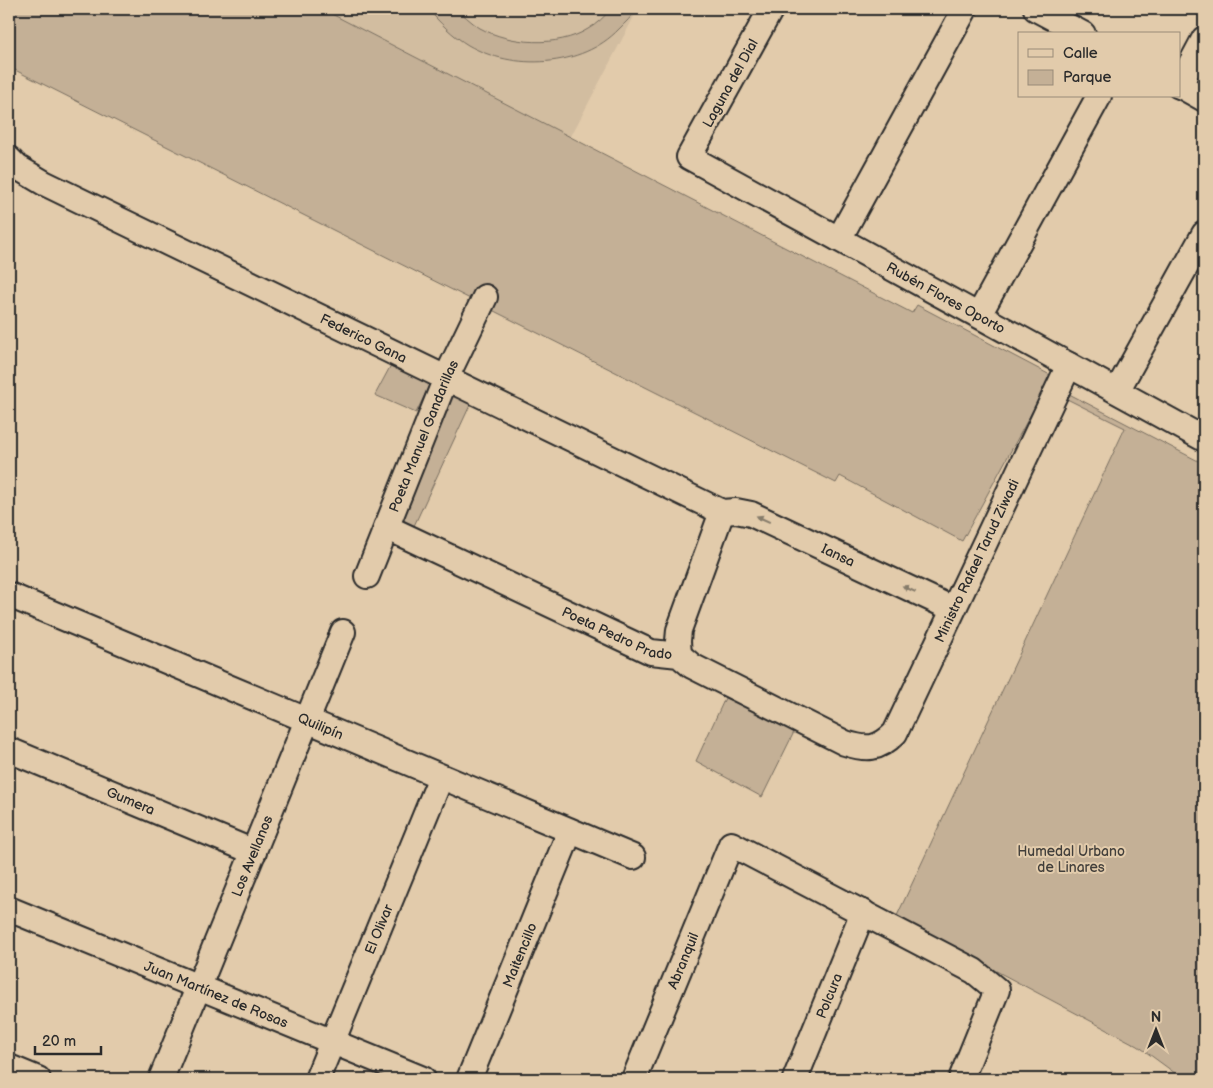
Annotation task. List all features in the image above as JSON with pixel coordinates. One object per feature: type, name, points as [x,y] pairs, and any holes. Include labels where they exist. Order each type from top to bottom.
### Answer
[{"type":"street","name":"Laguna del Dial","points":[[689,157],[770,9]]},
{"type":"street","points":[[839,239],[965,9]]},
{"type":"street","points":[[1036,9],[1079,32]]},
{"type":"street","points":[[1180,84],[1204,39]]},
{"type":"street","points":[[1180,87],[1204,99]]},
{"type":"street","points":[[979,315],[1099,98]]},
{"type":"street","name":"Rubén Flores Oporto","points":[[689,157],[1204,439]]},
{"type":"street","name":"Federico Gana","points":[[9,159],[18,167],[44,183],[722,512]]},
{"type":"street","points":[[1118,391],[1204,234]]},
{"type":"street","name":"Poeta Manuel Gandarillas","points":[[367,576],[446,378],[485,297]]},
{"type":"street","name":"Ministro Rafael Tarud Ziwadi","points":[[874,746],[886,742],[895,733],[1069,365]]},
{"type":"street","name":"Iansa","points":[[722,512],[736,511],[751,514],[953,610]]},
{"type":"street","points":[[679,655],[679,630],[722,512]]},
{"type":"street","name":"Poeta Pedro Prado","points":[[386,527],[651,652],[679,655],[692,666],[845,743],[862,748],[874,746]]},
{"type":"street","name":"Quilipín","points":[[9,595],[632,857]]},
{"type":"street","name":"Los Avellanos","points":[[161,1079],[344,632]]},
{"type":"street","name":"Gumera","points":[[9,750],[254,852]]},
{"type":"street","name":"El Olivar","points":[[317,1079],[440,777]]},
{"type":"street","name":"Maitencillo","points":[[469,1079],[570,831]]},
{"type":"street","name":"Abranquil","points":[[634,1079],[731,844],[863,912]]},
{"type":"street","name":"Juan Martínez de Rosas","points":[[9,909],[423,1079]]},
{"type":"street","points":[[863,912],[974,971],[997,990],[961,1079]]},
{"type":"street","name":"Polcura","points":[[795,1079],[863,912]]},
{"type":"street","points":[[9,1067],[38,1079]]},
{"type":"shaded area","points":[[322,9],[638,9],[570,138]]},
{"type":"green space","name":"Humedal Urbano de Linares","points":[[9,9],[322,9],[912,313],[917,305],[1052,376],[1048,383],[1204,464],[1204,1079],[1183,1079],[1138,1046],[896,918],[1125,428],[1045,388],[962,541],[840,476],[836,483],[9,67]]},
{"type":"green space","points":[[428,9],[455,9],[480,28],[505,38],[534,42],[563,39],[576,35],[594,25],[611,9],[636,9],[619,29],[604,42],[586,52],[567,58],[526,62],[505,59],[468,45],[446,28]]},
{"type":"green space","points":[[391,365],[430,384],[416,413],[375,395]]},
{"type":"green space","points":[[448,392],[471,403],[413,528],[398,522]]},
{"type":"green space","points":[[725,698],[795,730],[762,797],[696,761]]}]
